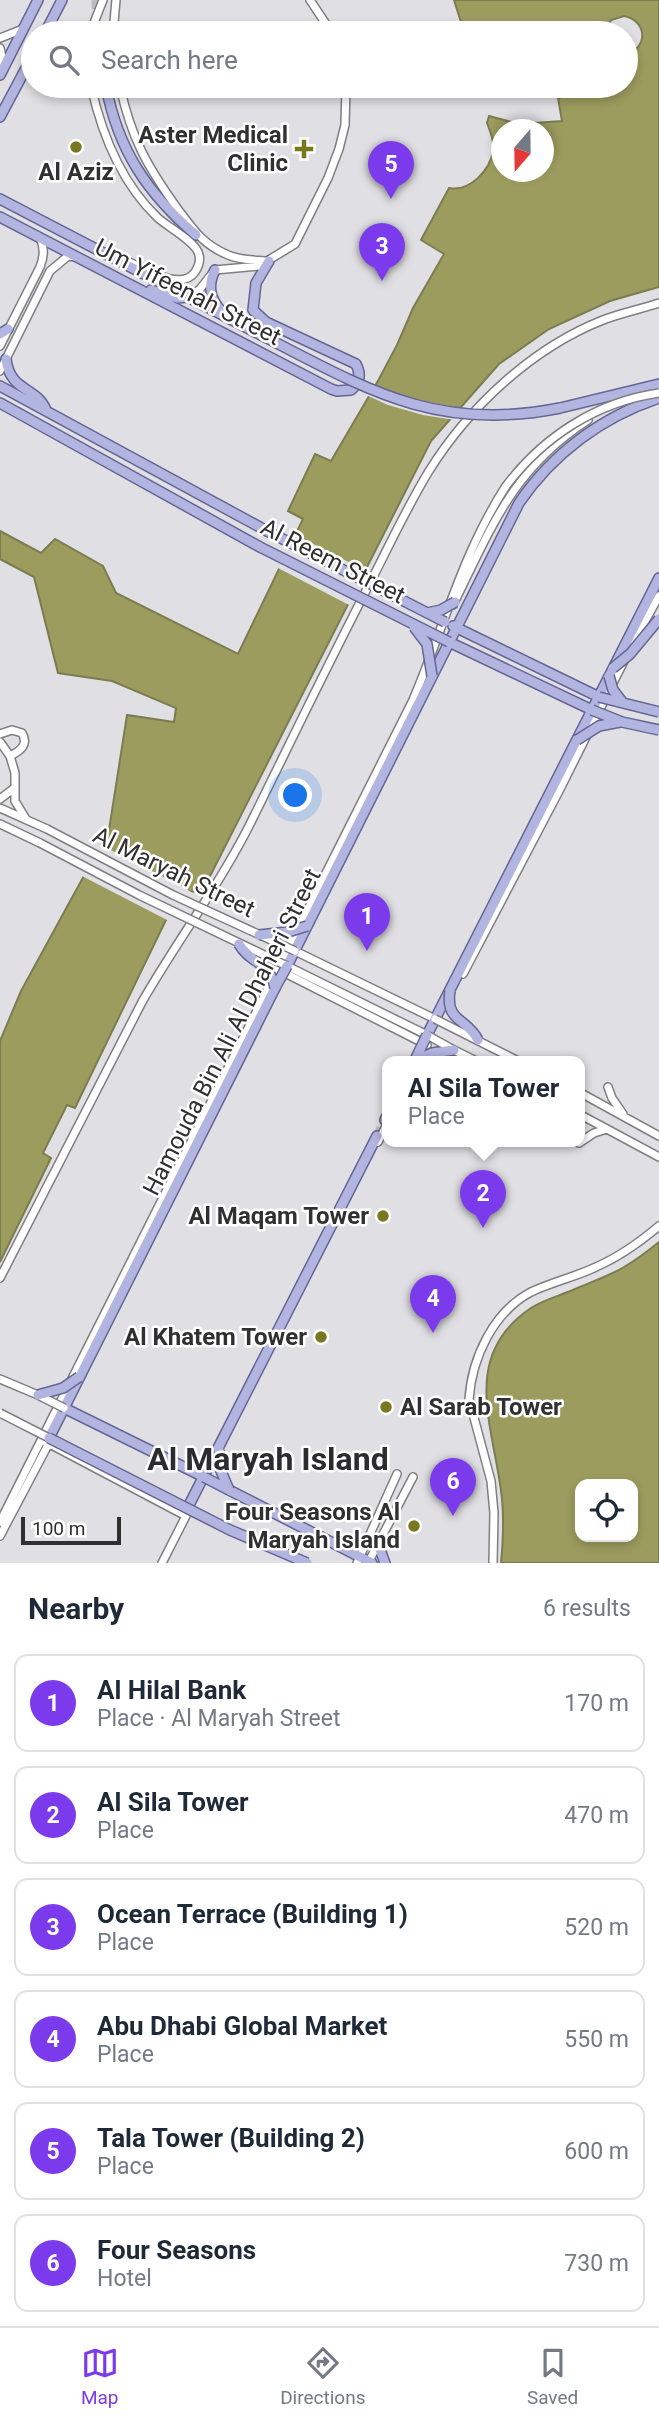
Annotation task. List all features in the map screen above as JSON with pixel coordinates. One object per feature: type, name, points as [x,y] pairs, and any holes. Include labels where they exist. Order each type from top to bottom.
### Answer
[{"type":"main road","points":[[27,21],[38,0]]},
{"type":"main road","points":[[51,21],[62,0]]},
{"type":"main road","points":[[2,70],[21,32]]},
{"type":"main road","points":[[0,117],[21,78]]},
{"type":"main road","points":[[109,98],[115,122],[140,176],[173,215],[196,235]]},
{"type":"main road","points":[[0,192],[15,207]]},
{"type":"main road","name":"Um Yifeenah Street","points":[[0,199],[371,390],[418,407],[492,416],[533,413],[659,391]]},
{"type":"main road","name":"Um Yifeenah Street","points":[[0,217],[331,389],[351,390],[359,381],[356,363],[266,322],[253,310],[256,283],[269,261]]},
{"type":"main road","points":[[215,270],[211,296],[225,316]]},
{"type":"main road","points":[[134,287],[177,299],[190,297]]},
{"type":"main road","points":[[6,359],[14,380],[20,387],[40,399],[46,411]]},
{"type":"main road","name":"Al Reem Street","points":[[0,386],[267,531],[456,628],[624,705],[659,712]]},
{"type":"main road","name":"Hamouda Bin Ali Al Dhaheri Street","points":[[46,1440],[275,988],[282,968],[295,951],[511,517],[538,478],[568,448],[659,391]]},
{"type":"main road","name":"Al Reem Street","points":[[3,406],[260,547],[449,642],[592,710],[622,722],[659,730]]},
{"type":"main road","points":[[419,1056],[435,1019],[592,710],[603,695],[611,672],[659,578]]},
{"type":"main road","points":[[427,613],[441,610],[455,602]]},
{"type":"main road","points":[[611,672],[630,654],[659,618]]},
{"type":"main road","points":[[407,621],[427,644],[432,676]]},
{"type":"main road","points":[[611,672],[613,690],[624,705]]},
{"type":"main road","points":[[577,740],[599,726],[622,722]]},
{"type":"main road","points":[[259,935],[288,932],[307,926]]},
{"type":"main road","points":[[239,944],[247,954],[265,967],[275,988]]},
{"type":"main road","points":[[450,991],[452,1014],[472,1030],[478,1040]]},
{"type":"main road","points":[[427,1056],[454,1050]]},
{"type":"main road","points":[[186,1513],[377,1136]]},
{"type":"main road","points":[[38,1395],[63,1388],[79,1377]]},
{"type":"main road","points":[[64,1408],[365,1561]]},
{"type":"main road","points":[[46,1440],[186,1513],[307,1563]]},
{"type":"main road","points":[[219,1450],[221,1471],[229,1490]]},
{"type":"main road","points":[[377,1544],[385,1563]]},
{"type":"street","points":[[95,21],[103,0]]},
{"type":"street","points":[[114,21],[116,0]]},
{"type":"street","points":[[310,0],[324,21]]},
{"type":"street","points":[[0,38],[21,29]]},
{"type":"street","points":[[0,48],[2,70]]},
{"type":"street","points":[[95,98],[119,169],[142,202],[197,250],[200,260],[193,275],[175,281],[102,251]]},
{"type":"street","points":[[123,98],[128,118],[147,164],[196,235],[229,256],[269,261]]},
{"type":"street","points":[[190,297],[215,270],[253,267],[269,261],[295,244],[328,178],[339,149],[345,125],[346,98]]},
{"type":"street","points":[[0,346],[4,332],[38,271],[43,254],[40,237]]},
{"type":"street","points":[[0,371],[55,265],[68,256],[80,258]]},
{"type":"street","points":[[38,271],[47,278]]},
{"type":"street","points":[[0,1278],[142,1002],[239,846],[411,502],[446,446],[484,400],[549,349],[603,320],[659,303]]},
{"type":"street","points":[[0,1535],[413,700],[466,558],[481,528],[533,455],[572,424],[610,405],[659,391]]},
{"type":"street","points":[[449,642],[445,622],[510,488]]},
{"type":"street","points":[[427,1040],[571,767],[603,695],[659,596]]},
{"type":"street","points":[[0,734],[6,730],[17,730],[24,737],[22,748],[10,756]]},
{"type":"street","points":[[0,742],[10,756],[15,773],[15,801],[26,819]]},
{"type":"street","points":[[0,799],[14,788]]},
{"type":"street","name":"Al Maryah Street","points":[[0,808],[509,1056]]},
{"type":"street","name":"Al Maryah Street","points":[[0,824],[282,968],[427,1040],[466,1056]]},
{"type":"street","points":[[608,1087],[614,1103],[626,1117]]},
{"type":"street","points":[[585,1095],[659,1136]]},
{"type":"street","points":[[585,1117],[659,1157]]},
{"type":"street","points":[[162,1563],[382,1128]]},
{"type":"street","points":[[585,1139],[608,1129]]},
{"type":"street","points":[[493,1563],[495,1532],[491,1481],[469,1399],[470,1387],[485,1341],[501,1317],[524,1297],[598,1266],[630,1248],[659,1226]]},
{"type":"street","points":[[0,1379],[64,1408]]},
{"type":"street","points":[[0,1413],[46,1440]]},
{"type":"street","points":[[0,1522],[46,1440]]},
{"type":"street","points":[[365,1561],[397,1474]]},
{"type":"street","points":[[365,1561],[413,1477]]},
{"type":"shaded area","points":[[454,0],[659,0],[659,287],[610,301],[549,329],[499,364],[431,441],[202,892],[180,891],[75,1108],[67,1105],[43,1153],[51,1158],[0,1262],[0,1041],[21,991],[109,830],[127,715],[174,722],[176,708],[112,681],[58,673],[34,577],[0,559],[0,531],[41,553],[55,539],[103,566],[116,593],[238,654],[303,519],[288,511],[315,454],[331,461],[379,379],[413,308],[444,254],[421,240],[449,188],[464,187],[478,178],[491,158],[491,182],[554,182],[554,122],[562,121],[558,98],[638,98],[638,47],[641,29],[638,21],[624,16],[610,21],[461,21]]},
{"type":"shaded area","points":[[489,116],[500,119],[491,119],[491,134],[487,123]]},
{"type":"shaded area","points":[[659,1242],[659,1563],[501,1563],[502,1499],[486,1396],[488,1372],[495,1349],[509,1327],[531,1308],[600,1279]]},
{"type":"pier","points":[[372,384],[407,398],[465,409],[455,420],[423,415],[388,405],[366,395]]},
{"type":"pier","points":[[292,533],[368,572],[351,606],[276,567]]},
{"type":"pier","points":[[97,843],[196,895],[182,894],[169,921],[80,875]]},
{"type":"tunnel","points":[[96,0],[96,21]]},
{"type":"tunnel","points":[[377,1136],[382,1126]]},
{"type":"place","name":"Al Aziz","points":[[76,147]]},
{"type":"place","name":"Aster Medical Clinic","points":[[304,149]]},
{"type":"place","name":"Tala Tower (Building 2)","points":[[391,199]]},
{"type":"place","name":"Ocean Terrace (Building 1)","points":[[382,281]]},
{"type":"place","name":"Al Hilal Bank","points":[[367,951]]},
{"type":"place","name":"Al Maqam Tower","points":[[383,1216]]},
{"type":"place","name":"Al Sila Tower","points":[[483,1228]]},
{"type":"place","name":"Abu Dhabi Global Market","points":[[433,1333]]},
{"type":"place","name":"Al Khatem Tower","points":[[321,1337]]},
{"type":"place","name":"Al Sarab Tower","points":[[386,1407]]},
{"type":"place","name":"Four Seasons","points":[[453,1516]]},
{"type":"place","name":"Four Seasons Al Maryah Island","points":[[414,1526]]},
{"type":"district","name":"Al Maryah Island","points":[[268,1459]]}]
